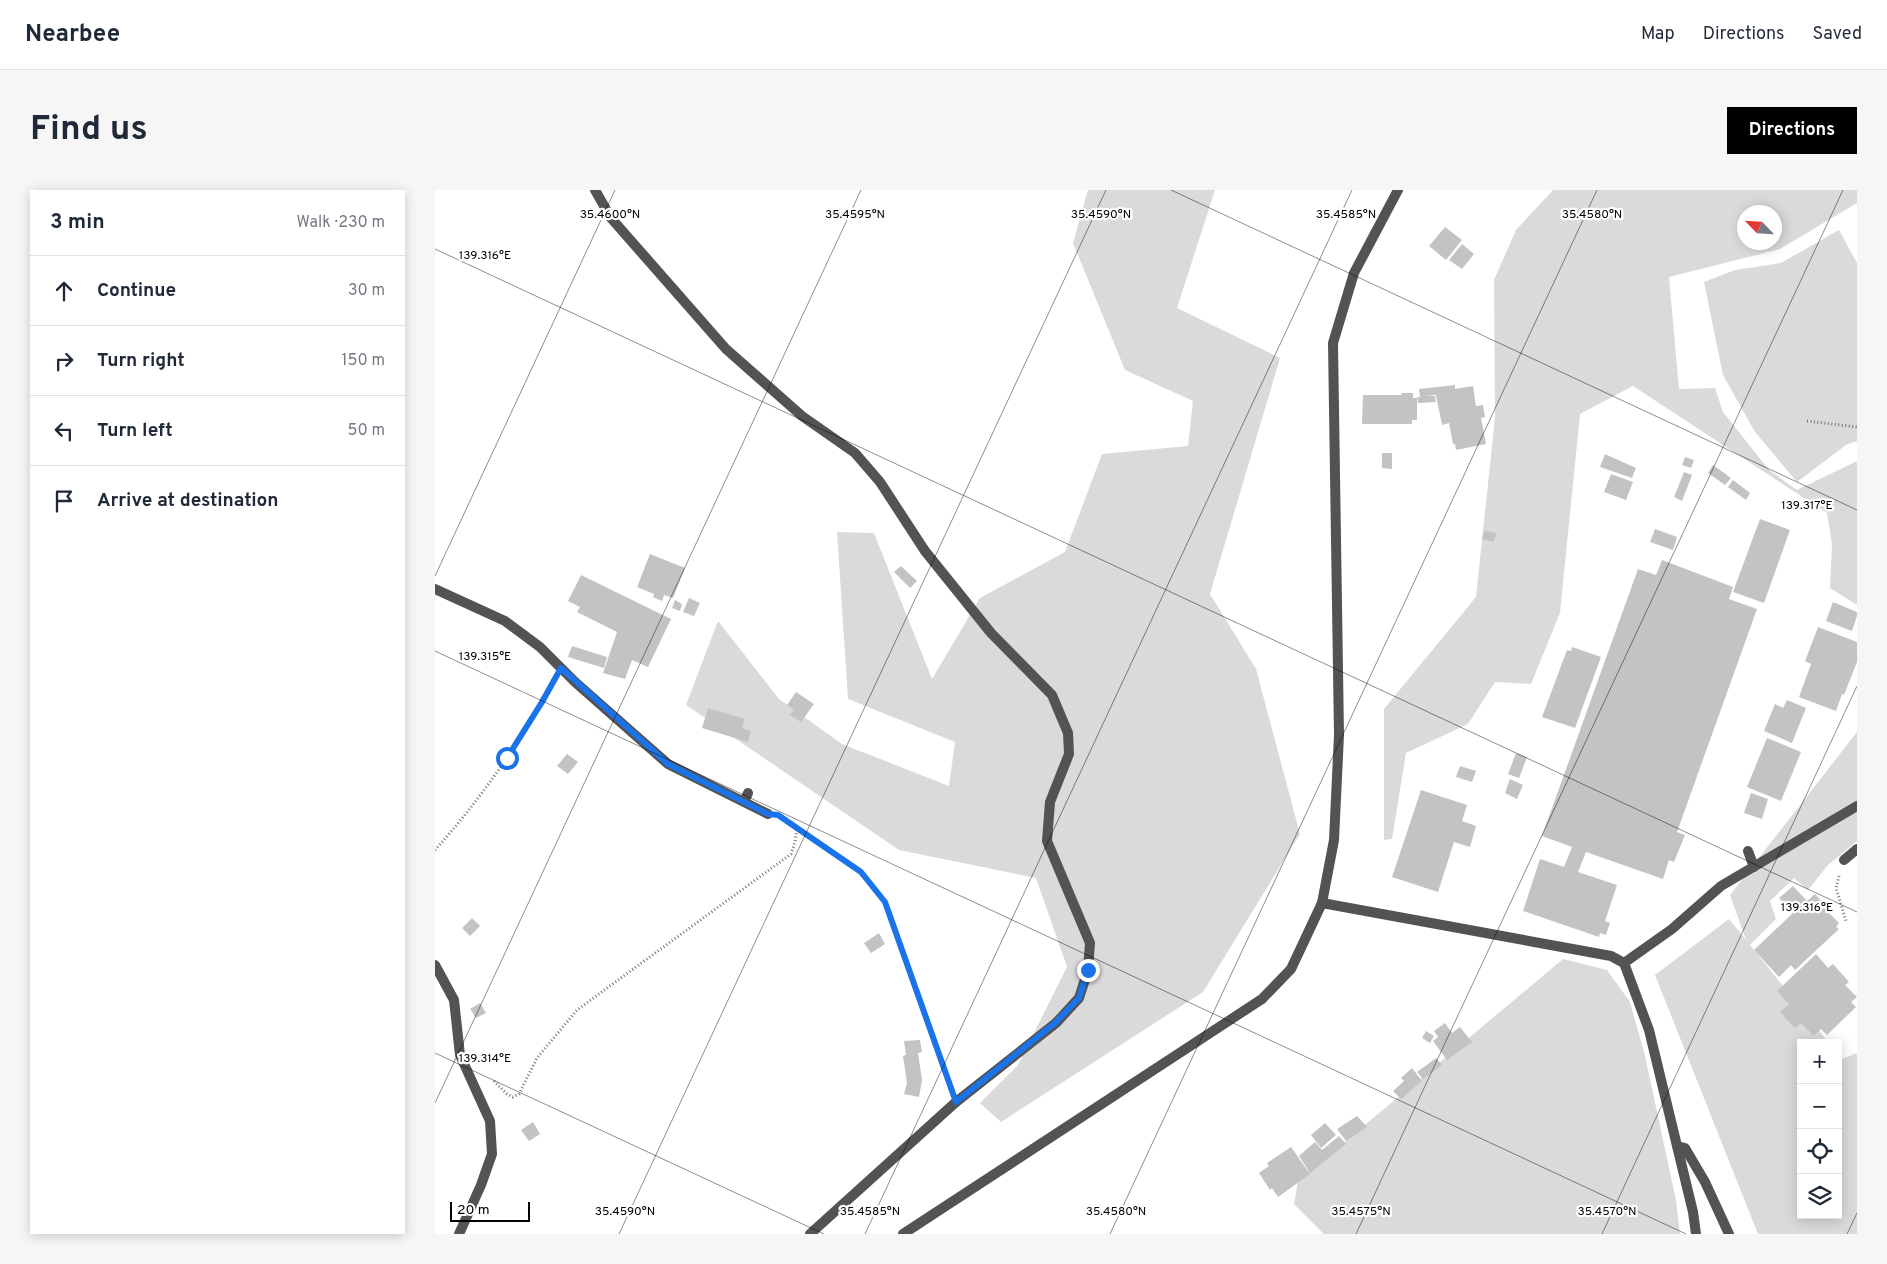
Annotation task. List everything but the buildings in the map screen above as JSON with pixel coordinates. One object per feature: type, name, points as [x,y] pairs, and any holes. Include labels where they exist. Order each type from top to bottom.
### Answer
[{"type":"street","points":[[595,190],[611,218],[726,349],[803,416],[855,453],[879,482],[925,551],[991,633],[1052,695],[1068,733],[1069,754],[1050,802],[1047,841],[1090,942],[1088,970],[1079,998],[1055,1023],[956,1102],[810,1234]]},
{"type":"street","points":[[903,1234],[1262,999],[1291,969],[1323,903],[1334,840],[1339,735],[1333,343],[1354,273],[1398,190]]},
{"type":"street","points":[[435,589],[505,621],[539,647],[668,764],[746,798],[768,814]]},
{"type":"street","points":[[1624,964],[1672,929],[1721,886],[1857,806]]},
{"type":"street","points":[[1844,860],[1857,849]]},
{"type":"street","points":[[1748,851],[1754,867]]},
{"type":"street","points":[[1323,903],[1611,956],[1624,964],[1649,1030],[1693,1212],[1696,1234]]},
{"type":"street","points":[[435,964],[454,1000],[460,1055],[490,1121],[492,1154],[481,1186],[459,1234]]},
{"type":"street","points":[[1677,1146],[1685,1148],[1705,1182],[1729,1234]]},
{"type":"path","points":[[1807,421],[1857,427]]},
{"type":"path","points":[[435,850],[465,817],[507,758],[561,668]]},
{"type":"path","points":[[768,814],[778,815],[861,872],[885,902],[956,1102]]},
{"type":"path","points":[[470,1074],[485,1072],[507,1094],[513,1097],[519,1094],[537,1058],[577,1010],[791,854],[797,828]]},
{"type":"shaded area","points":[[1088,190],[1215,190],[1177,308],[1280,358],[1210,594],[1256,669],[1300,834],[1203,992],[1001,1122],[980,1103],[1018,1065],[1067,967],[1036,878],[899,850],[686,705],[718,621],[779,699],[842,744],[949,786],[955,742],[848,699],[837,532],[874,533],[932,679],[980,598],[1065,552],[1102,454],[1188,446],[1193,401],[1125,370],[1073,243]]},
{"type":"shaded area","points":[[1553,190],[1857,190],[1857,203],[1782,248],[1782,205],[1737,205],[1737,250],[1776,250],[1669,277],[1679,389],[1715,388],[1723,412],[1769,470],[1797,490],[1857,461],[1857,605],[1830,588],[1832,544],[1827,513],[1633,386],[1580,414],[1560,613],[1531,684],[1495,682],[1468,724],[1406,753],[1392,839],[1384,840],[1384,709],[1476,597],[1495,418],[1494,280],[1516,230]]},
{"type":"shaded area","points":[[1839,230],[1857,263],[1857,441],[1846,445],[1797,482],[1755,432],[1723,375],[1704,282],[1735,270],[1781,263]]},
{"type":"shaded area","points":[[1857,732],[1857,841],[1828,865],[1808,890],[1794,878],[1770,901],[1776,919],[1750,945],[1826,1039],[1797,1039],[1797,1219],[1842,1219],[1842,1059],[1857,1053],[1857,1234],[1758,1234],[1655,975],[1729,919],[1746,940],[1730,895]]},
{"type":"shaded area","points":[[1563,959],[1607,970],[1630,1002],[1645,1056],[1676,1200],[1680,1234],[1324,1234],[1294,1204],[1298,1181]]},
{"type":"route","points":[[507,758],[561,668],[668,764],[768,814],[778,815],[861,872],[885,902],[956,1102],[1055,1023],[1079,998],[1088,970]]}]
